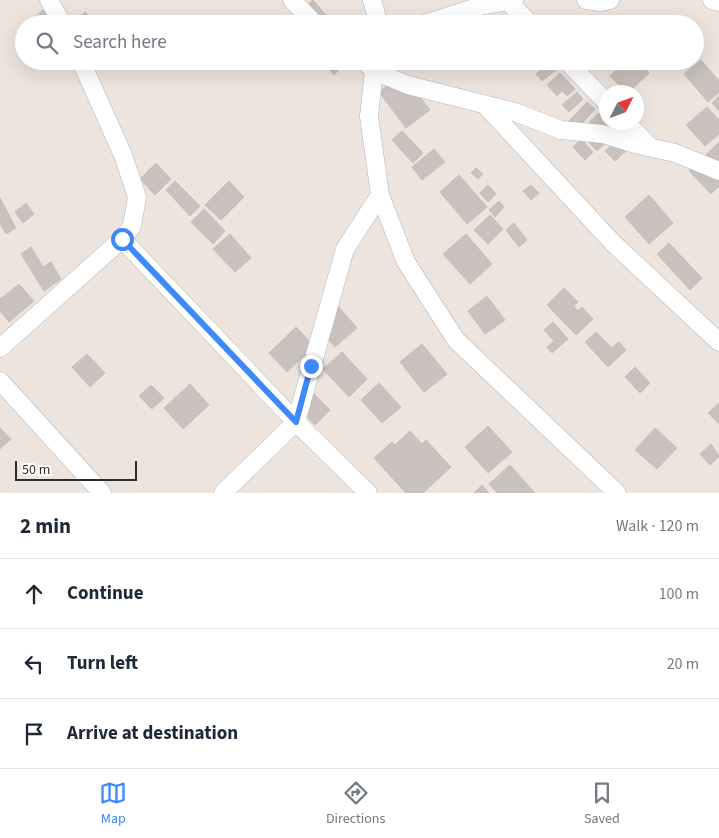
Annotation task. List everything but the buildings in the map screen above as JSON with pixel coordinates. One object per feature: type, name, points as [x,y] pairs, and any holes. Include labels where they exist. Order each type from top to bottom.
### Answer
[{"type":"street","points":[[49,0],[57,15]]},
{"type":"street","points":[[292,0],[306,15]]},
{"type":"street","points":[[372,0],[376,15]]},
{"type":"street","points":[[452,15],[484,5],[510,0],[522,15]]},
{"type":"street","points":[[586,0],[600,2],[610,0]]},
{"type":"street","points":[[712,0],[719,2]]},
{"type":"street","points":[[0,348],[122,239],[132,226],[136,197],[123,155],[86,70]]},
{"type":"street","points":[[373,70],[369,116],[380,194],[406,262],[456,340],[617,493]]},
{"type":"street","points":[[382,70],[408,85],[484,103],[561,130],[603,134],[675,153],[719,171]]},
{"type":"street","points":[[576,70],[599,95]]},
{"type":"street","points":[[484,103],[613,242],[719,342]]},
{"type":"street","points":[[634,130],[650,147]]},
{"type":"street","points":[[223,493],[296,422],[345,249],[380,194]]},
{"type":"street","points":[[122,239],[296,422],[368,493]]},
{"type":"street","points":[[0,381],[102,493]]},
{"type":"route","points":[[122,239],[296,422],[311,366]]}]
